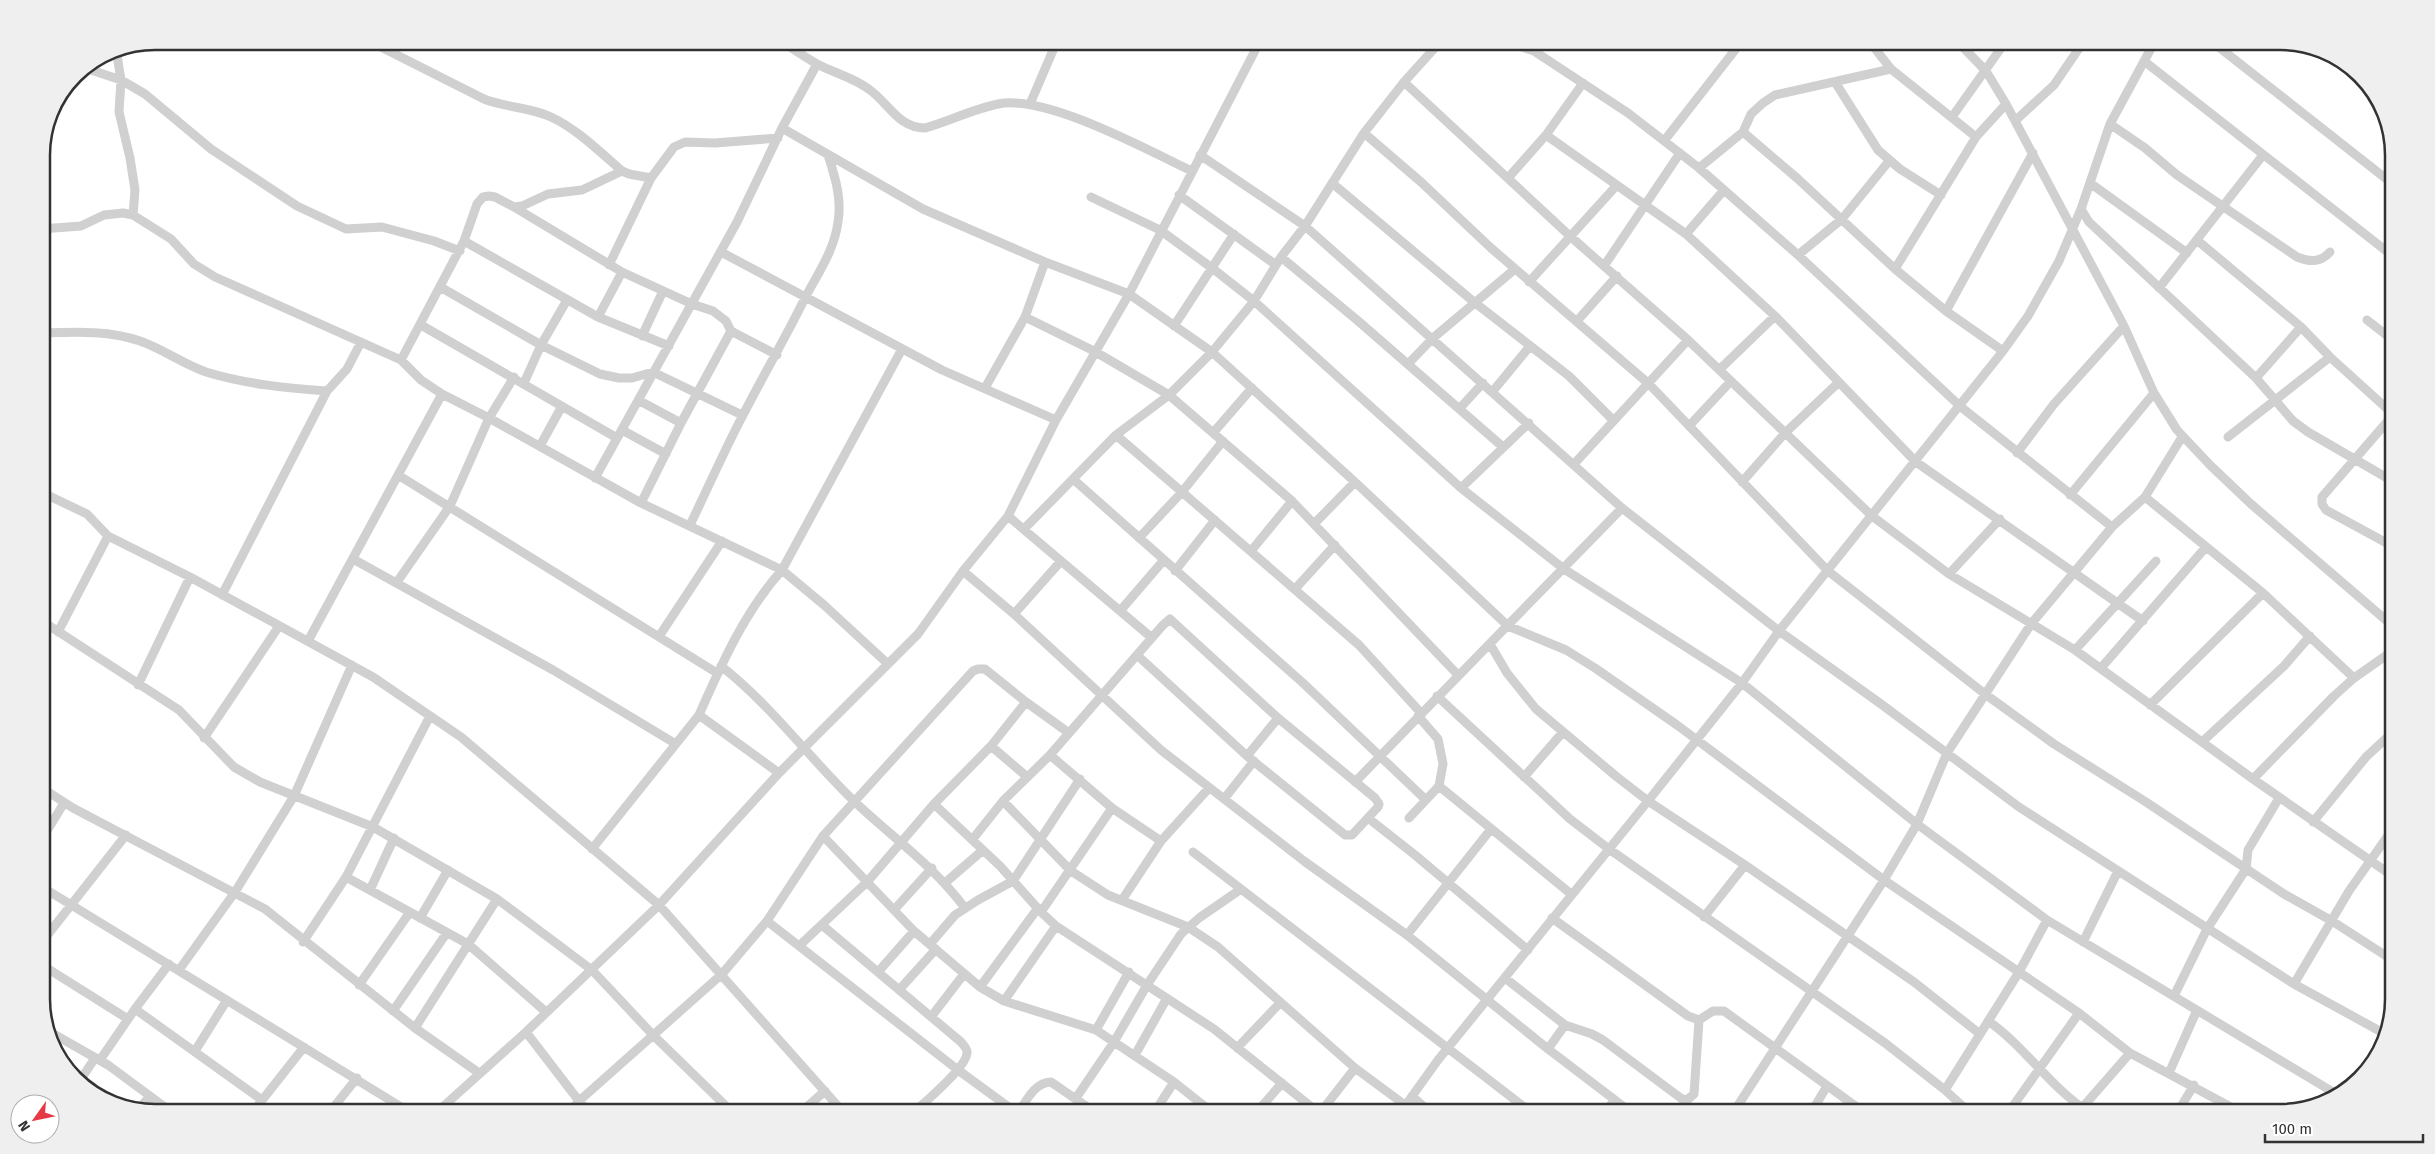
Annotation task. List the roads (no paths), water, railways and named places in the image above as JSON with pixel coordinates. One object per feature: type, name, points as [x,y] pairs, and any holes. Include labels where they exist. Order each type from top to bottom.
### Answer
[{"type":"street","points":[[387,50],[484,99],[503,106],[520,108],[551,117],[567,127],[622,170],[629,174],[651,178]]},
{"type":"street","points":[[795,50],[817,64],[868,88],[902,121],[913,128],[925,128],[999,104],[1030,104],[1084,121],[1192,171]]},
{"type":"street","points":[[1030,104],[1053,50]]},
{"type":"street","points":[[446,1104],[526,1032],[659,905],[779,773],[918,634],[963,571],[1008,516],[1056,420],[1128,294],[1255,50]]},
{"type":"street","points":[[1024,529],[1116,435],[1169,395],[1212,352],[1254,301],[1279,261],[1305,226],[1364,133],[1404,82],[1433,50]]},
{"type":"street","points":[[1531,50],[1628,113],[1699,168],[1798,255],[1960,407],[2112,527]]},
{"type":"street","points":[[1664,141],[1735,50]]},
{"type":"street","points":[[1876,50],[1891,68],[1976,136]]},
{"type":"street","points":[[1966,50],[1986,71],[2034,153],[2124,326],[2154,393],[2182,437],[2251,504],[2385,619]]},
{"type":"street","points":[[1952,118],[2000,50]]},
{"type":"street","points":[[2015,121],[2054,85],[2078,50]]},
{"type":"street","points":[[1406,1104],[1446,1049],[1648,801],[1742,683],[1779,631],[2003,351],[2043,291],[2059,261],[2080,211],[2110,124],[2150,50]]},
{"type":"street","points":[[2222,50],[2385,178]]},
{"type":"street","points":[[117,57],[121,80],[118,112],[130,158],[135,190],[133,215]]},
{"type":"street","points":[[2144,61],[2385,250]]},
{"type":"street","points":[[595,478],[721,252],[782,128],[817,64]]},
{"type":"street","points":[[1699,168],[1743,132],[1751,114],[1775,95],[1891,68]]},
{"type":"street","points":[[93,71],[121,80],[145,94],[211,149],[297,206],[346,229],[382,227],[434,241],[460,251]]},
{"type":"street","points":[[1404,82],[1571,237],[1688,340],[1872,516],[1949,574],[2075,650],[2101,668],[2279,798],[2385,871]]},
{"type":"street","points":[[1835,82],[1863,130],[1878,150],[1888,160],[1941,195]]},
{"type":"street","points":[[1508,178],[1546,136],[1582,83]]},
{"type":"street","points":[[1895,269],[1976,136],[2006,104]]},
{"type":"street","points":[[2110,124],[2222,206],[2297,257],[2307,261],[2318,261],[2330,252]]},
{"type":"street","points":[[782,128],[922,209],[1045,262],[1128,294],[1212,352],[1355,482],[1508,626],[1566,650],[1634,695],[1884,880],[2079,1013],[2130,1053],[2194,1085],[2227,1104]]},
{"type":"street","points":[[1743,132],[1842,219],[1895,269],[1946,311],[2003,351]]},
{"type":"street","points":[[1364,133],[1421,182],[1529,282],[1649,384],[1828,571],[1985,694],[2054,744],[2146,802],[2284,894],[2332,921],[2385,955]]},
{"type":"street","points":[[1546,136],[1686,234],[1775,316],[1916,462],[2000,519],[2074,574],[2143,621]]},
{"type":"street","points":[[609,265],[651,178],[679,143],[778,138]]},
{"type":"street","points":[[1604,266],[1680,153]]},
{"type":"street","points":[[1946,311],[2034,153]]},
{"type":"street","points":[[690,525],[742,416],[777,355],[805,297],[822,271],[838,223],[840,201],[828,155]]},
{"type":"street","points":[[1200,155],[1305,226],[1493,391],[1622,508],[1779,631],[2019,807],[2294,984],[2380,1031]]},
{"type":"street","points":[[2159,288],[2198,241],[2222,206],[2263,155]]},
{"type":"street","points":[[1798,255],[1842,219],[1888,160]]},
{"type":"street","points":[[514,207],[522,206],[548,194],[582,190],[622,170]]},
{"type":"street","points":[[1332,183],[1474,302],[1580,386],[1613,420]]},
{"type":"street","points":[[2090,183],[2187,253]]},
{"type":"street","points":[[1529,282],[1617,185]]},
{"type":"street","points":[[1686,234],[1724,190]]},
{"type":"street","points":[[1179,195],[1234,234],[1279,261],[1408,364],[1503,447]]},
{"type":"street","points":[[401,360],[442,288],[464,242],[477,204],[483,197],[495,197],[514,207],[622,272],[663,292],[713,311],[720,316],[731,331],[777,355]]},
{"type":"street","points":[[1091,197],[1160,230],[1212,268],[1254,301],[1461,488],[1564,570],[1742,683],[1917,824],[2047,920],[2330,1090]]},
{"type":"street","points":[[2080,211],[2089,222],[2256,378],[2293,421],[2308,432],[2385,477]]},
{"type":"street","points":[[50,228],[81,226],[104,214],[123,213],[133,215],[171,239],[194,264],[215,276],[401,360],[421,380],[442,394],[489,418],[641,503],[782,570],[824,605],[888,664]]},
{"type":"street","points":[[1174,326],[1234,234]]},
{"type":"street","points":[[2198,241],[2300,327],[2330,358],[2385,407]]},
{"type":"street","points":[[464,242],[598,317],[669,346]]},
{"type":"street","points":[[721,252],[942,370],[1056,420]]},
{"type":"street","points":[[985,388],[1025,317],[1045,262]]},
{"type":"street","points":[[1408,364],[1433,338],[1515,269]]},
{"type":"street","points":[[598,317],[622,272]]},
{"type":"street","points":[[1577,321],[1617,276]]},
{"type":"street","points":[[442,288],[541,345],[600,374],[619,378],[632,378],[653,372],[698,392],[742,416]]},
{"type":"street","points":[[642,336],[663,292]]},
{"type":"street","points":[[524,383],[541,345],[567,300]]},
{"type":"street","points":[[1719,370],[1775,316]]},
{"type":"street","points":[[1025,317],[1094,351],[1169,395],[1292,501],[1458,675]]},
{"type":"street","points":[[2367,320],[2385,334]]},
{"type":"street","points":[[421,325],[562,406],[666,454]]},
{"type":"street","points":[[2018,453],[2054,404],[2124,326]]},
{"type":"street","points":[[2256,378],[2300,327]]},
{"type":"street","points":[[641,503],[681,422],[731,331]]},
{"type":"street","points":[[50,333],[108,333],[140,341],[204,371],[244,382],[286,388],[327,390]]},
{"type":"street","points":[[1574,464],[1688,340]]},
{"type":"street","points":[[222,595],[327,390],[347,369],[361,342]]},
{"type":"street","points":[[1493,391],[1530,346]]},
{"type":"street","points":[[592,849],[699,715],[719,669],[758,600],[782,570],[902,349]]},
{"type":"street","points":[[2228,437],[2330,358]]},
{"type":"street","points":[[397,582],[450,506],[489,418],[514,377]]},
{"type":"street","points":[[1689,426],[1731,381]]},
{"type":"street","points":[[1742,482],[1785,433],[1839,382]]},
{"type":"street","points":[[1460,408],[1483,383]]},
{"type":"street","points":[[1213,433],[1252,388]]},
{"type":"street","points":[[2070,495],[2154,393]]},
{"type":"street","points":[[308,641],[442,394]]},
{"type":"street","points":[[638,400],[681,422]]},
{"type":"street","points":[[540,446],[562,406]]},
{"type":"street","points":[[1461,488],[1528,423]]},
{"type":"street","points":[[2385,425],[2322,496],[2322,504],[2326,510],[2385,542]]},
{"type":"street","points":[[1116,435],[1360,645],[1420,714],[1438,739],[1443,764],[1439,786],[1409,818]]},
{"type":"street","points":[[1739,1104],[1884,880],[1917,824],[1947,753],[2031,624],[2112,527],[2144,497],[2182,437]]},
{"type":"street","points":[[1139,538],[1182,492],[1223,442]]},
{"type":"street","points":[[398,475],[719,669],[752,692],[855,802],[902,841],[946,882],[965,908]]},
{"type":"street","points":[[1073,479],[1163,561],[1303,683],[1426,800]]},
{"type":"street","points":[[1314,524],[1355,482]]},
{"type":"street","points":[[50,496],[87,514],[108,536],[190,577],[373,677],[461,737],[659,905],[836,1104]]},
{"type":"street","points":[[2144,497],[2263,593],[2354,678]]},
{"type":"street","points":[[1251,551],[1292,501]]},
{"type":"street","points":[[1355,782],[1437,696],[1564,570],[1622,508]]},
{"type":"street","points":[[1008,516],[1152,638]]},
{"type":"street","points":[[1949,574],[2000,519]]},
{"type":"street","points":[[1175,571],[1215,520]]},
{"type":"street","points":[[58,632],[108,536]]},
{"type":"street","points":[[660,635],[722,541]]},
{"type":"street","points":[[1295,589],[1335,545]]},
{"type":"street","points":[[2101,668],[2206,547]]},
{"type":"street","points":[[353,559],[553,670],[676,744]]},
{"type":"street","points":[[1014,614],[1061,561]]},
{"type":"street","points":[[1120,611],[1163,561]]},
{"type":"street","points":[[2075,650],[2156,561]]},
{"type":"street","points":[[963,571],[1014,614],[1161,750],[1304,861],[1407,935],[1548,1049],[1620,1104]]},
{"type":"street","points":[[138,685],[190,577]]},
{"type":"street","points":[[2150,705],[2263,593]]},
{"type":"street","points":[[972,840],[1003,801],[1026,776],[1050,755],[1102,696],[1137,655],[1167,621],[1174,621],[1278,718],[1379,804],[1352,835],[1345,835],[1250,759],[1137,655]]},
{"type":"street","points":[[50,626],[179,710],[234,767],[260,782],[373,827],[497,899],[592,970],[653,1035],[725,1104]]},
{"type":"street","points":[[204,738],[279,626]]},
{"type":"street","points":[[2202,742],[2284,666],[2310,636]]},
{"type":"street","points":[[1490,644],[1508,673],[1536,709],[1648,801],[1746,865],[1914,982],[1980,1034]]},
{"type":"street","points":[[2253,779],[2354,678],[2385,656]]},
{"type":"street","points":[[179,970],[235,892],[294,796],[352,665]]},
{"type":"street","points":[[576,1104],[722,974],[767,921],[823,836],[973,671],[978,668],[985,669],[1069,733]]},
{"type":"street","points":[[1437,696],[1570,818],[1609,849],[1811,993],[1885,1043],[1960,1104]]},
{"type":"street","points":[[799,946],[867,882],[934,804],[991,746],[1026,702]]},
{"type":"street","points":[[699,715],[779,773]]},
{"type":"street","points":[[303,942],[346,877],[430,716]]},
{"type":"street","points":[[1224,799],[1278,718]]},
{"type":"street","points":[[1524,777],[1563,732]]},
{"type":"street","points":[[2313,822],[2366,758],[2385,740]]},
{"type":"street","points":[[991,746],[1026,776]]},
{"type":"street","points":[[1050,755],[1112,808],[1161,841]]},
{"type":"street","points":[[900,990],[955,915],[1013,881],[1080,779]]},
{"type":"street","points":[[1439,786],[1571,894]]},
{"type":"street","points":[[1122,900],[1161,841],[1209,788]]},
{"type":"street","points":[[50,793],[64,803],[235,892],[265,910],[303,942],[415,1028],[479,1073]]},
{"type":"street","points":[[2174,996],[2207,929],[2246,869],[2248,850],[2279,798]]},
{"type":"street","points":[[1003,801],[1039,841],[1071,871],[1108,896],[1188,928],[1218,947],[1396,1104]]},
{"type":"street","points":[[50,826],[64,803]]},
{"type":"street","points":[[934,804],[1056,926],[1214,1029],[1308,1104]]},
{"type":"street","points":[[980,987],[1071,871],[1112,808]]},
{"type":"street","points":[[1368,818],[1528,950]]},
{"type":"street","points":[[1407,935],[1491,829]]},
{"type":"street","points":[[50,932],[126,835]]},
{"type":"street","points":[[823,836],[914,930],[980,987],[1004,1001],[1096,1030],[1174,1082],[1202,1104]]},
{"type":"street","points":[[370,890],[394,838]]},
{"type":"street","points":[[2294,984],[2350,890],[2385,840]]},
{"type":"street","points":[[946,882],[982,850]]},
{"type":"street","points":[[1193,852],[1446,1049],[1520,1104]]},
{"type":"street","points":[[1704,917],[1746,865]]},
{"type":"street","points":[[894,910],[932,868]]},
{"type":"street","points":[[420,918],[448,870]]},
{"type":"street","points":[[2084,942],[2118,871]]},
{"type":"street","points":[[346,877],[446,934],[468,944],[546,1012]]},
{"type":"street","points":[[1076,1098],[1114,1042],[1147,985],[1181,934],[1241,889]]},
{"type":"street","points":[[50,892],[397,1104]]},
{"type":"street","points":[[415,1028],[497,899]]},
{"type":"street","points":[[359,985],[410,912]]},
{"type":"street","points":[[1552,918],[1679,1011],[1699,1020]]},
{"type":"street","points":[[1945,1090],[2019,972],[2047,920]]},
{"type":"street","points":[[767,921],[958,1070],[1005,1104]]},
{"type":"street","points":[[822,925],[966,1048],[966,1056],[958,1070],[922,1104]]},
{"type":"street","points":[[1004,1001],[1056,926]]},
{"type":"street","points":[[878,972],[914,930]]},
{"type":"street","points":[[393,1011],[446,934]]},
{"type":"street","points":[[84,1076],[169,964]]},
{"type":"street","points":[[50,971],[128,1019]]},
{"type":"street","points":[[1096,1030],[1129,972]]},
{"type":"street","points":[[931,1017],[964,974]]},
{"type":"street","points":[[1505,978],[1566,1025],[1603,1040],[1682,1099],[1687,1100],[1694,1094],[1699,1020]]},
{"type":"street","points":[[1135,1055],[1167,998]]},
{"type":"street","points":[[195,1051],[227,1000]]},
{"type":"street","points":[[1237,1048],[1280,1003]]},
{"type":"street","points":[[134,1009],[262,1100]]},
{"type":"street","points":[[2169,1073],[2197,1010]]},
{"type":"street","points":[[1699,1020],[1713,1011],[1724,1011],[1852,1104]]},
{"type":"street","points":[[2014,1104],[2079,1013]]},
{"type":"street","points":[[1988,1021],[2017,1043],[2038,1069],[2079,1104]]},
{"type":"street","points":[[1548,1049],[1566,1025]]},
{"type":"street","points":[[526,1032],[582,1104]]},
{"type":"street","points":[[58,1036],[98,1059],[160,1104]]},
{"type":"street","points":[[259,1104],[304,1047]]},
{"type":"street","points":[[2091,1104],[2130,1053]]},
{"type":"street","points":[[1326,1104],[1355,1068]]},
{"type":"street","points":[[337,1104],[357,1078]]},
{"type":"street","points":[[1024,1104],[1037,1086],[1051,1082],[1084,1104]]},
{"type":"street","points":[[1160,1104],[1174,1082]]},
{"type":"street","points":[[1264,1104],[1282,1083]]},
{"type":"street","points":[[2182,1104],[2194,1085]]},
{"type":"street","points":[[1816,1104],[1827,1086]]},
{"type":"street","points":[[810,1104],[825,1091]]},
{"type":"street","points":[[144,1103],[150,1096]]},
{"type":"street","points":[[1412,1096],[1421,1104]]},
{"type":"street","points":[[1612,1104],[1615,1100]]}]
